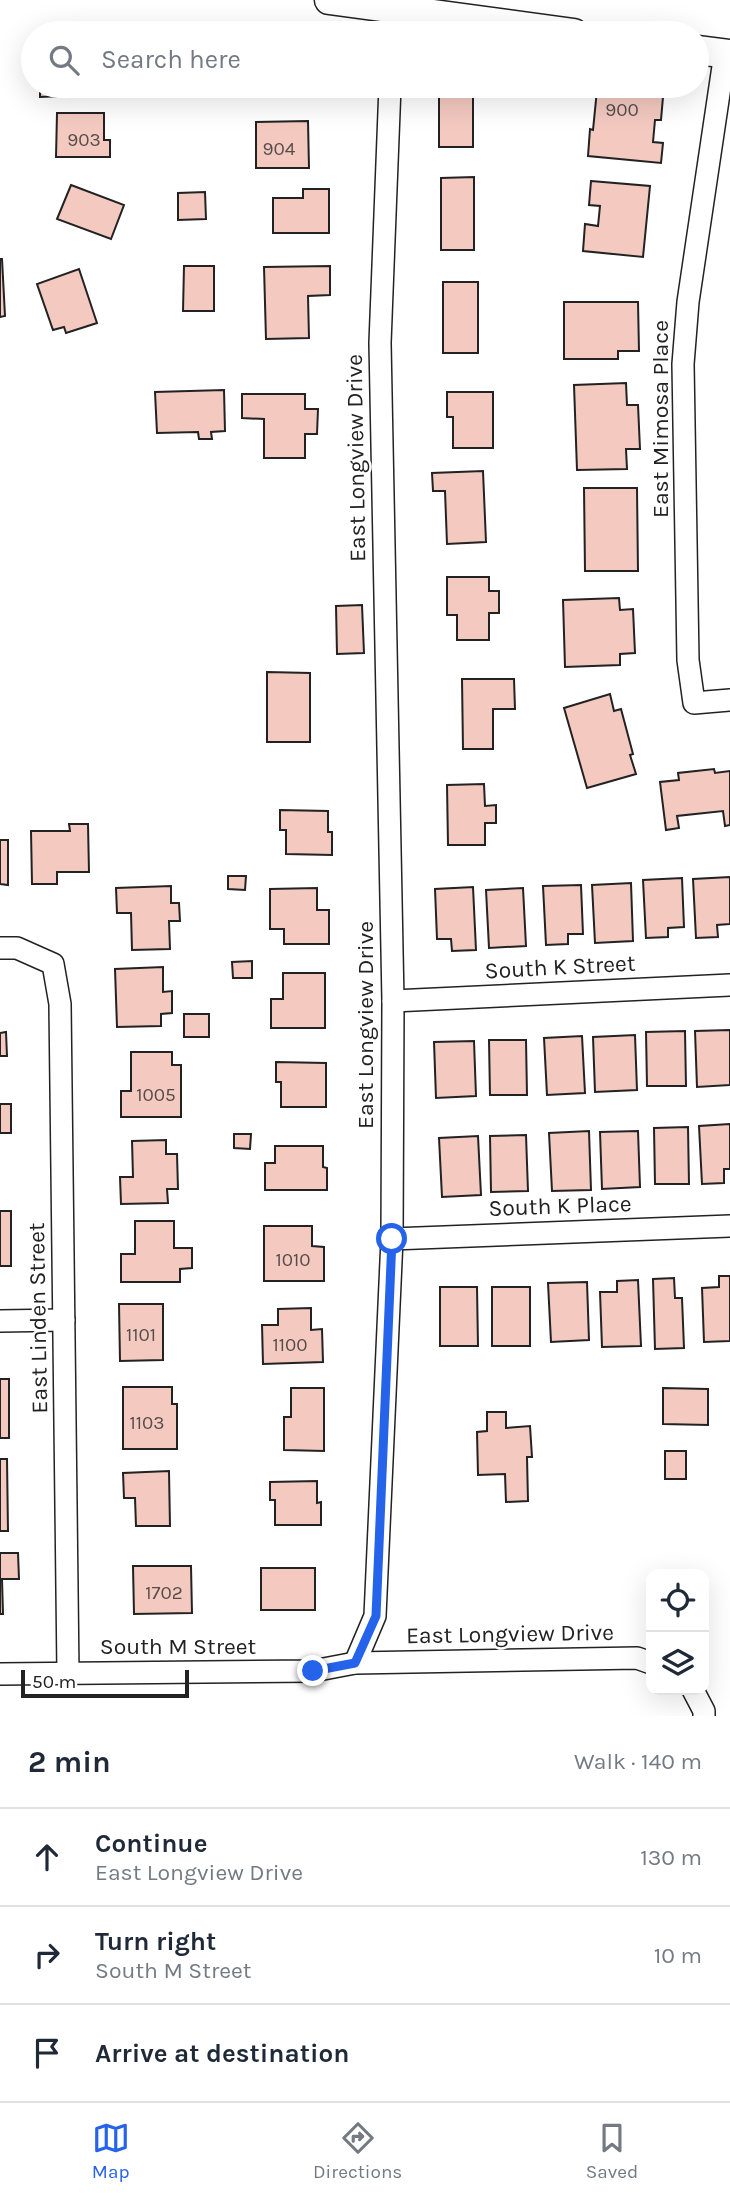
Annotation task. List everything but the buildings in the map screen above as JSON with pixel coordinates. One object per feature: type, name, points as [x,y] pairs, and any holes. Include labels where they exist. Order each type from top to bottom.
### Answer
[{"type":"street","points":[[329,0],[392,21]]},
{"type":"street","points":[[709,52],[727,54]]},
{"type":"street","name":"East Mimosa Place","points":[[727,54],[688,302],[683,364],[688,660],[694,703],[730,700]]},
{"type":"street","name":"East Longview Drive","points":[[390,98],[380,344],[393,1001],[392,1239],[376,1616],[355,1663],[637,1658],[646,1661]]},
{"type":"street","name":"East Linden Street","points":[[0,947],[17,948],[53,964],[60,1004],[68,1673]]},
{"type":"street","name":"South K Street","points":[[393,1001],[730,985]]},
{"type":"street","name":"South K Place","points":[[392,1239],[730,1226]]},
{"type":"street","points":[[0,1321],[64,1320]]},
{"type":"street","name":"South M Street","points":[[0,1674],[313,1671],[355,1663]]},
{"type":"street","points":[[696,1695],[704,1716]]},
{"type":"route","points":[[313,1671],[355,1663],[376,1616],[392,1239]]}]
